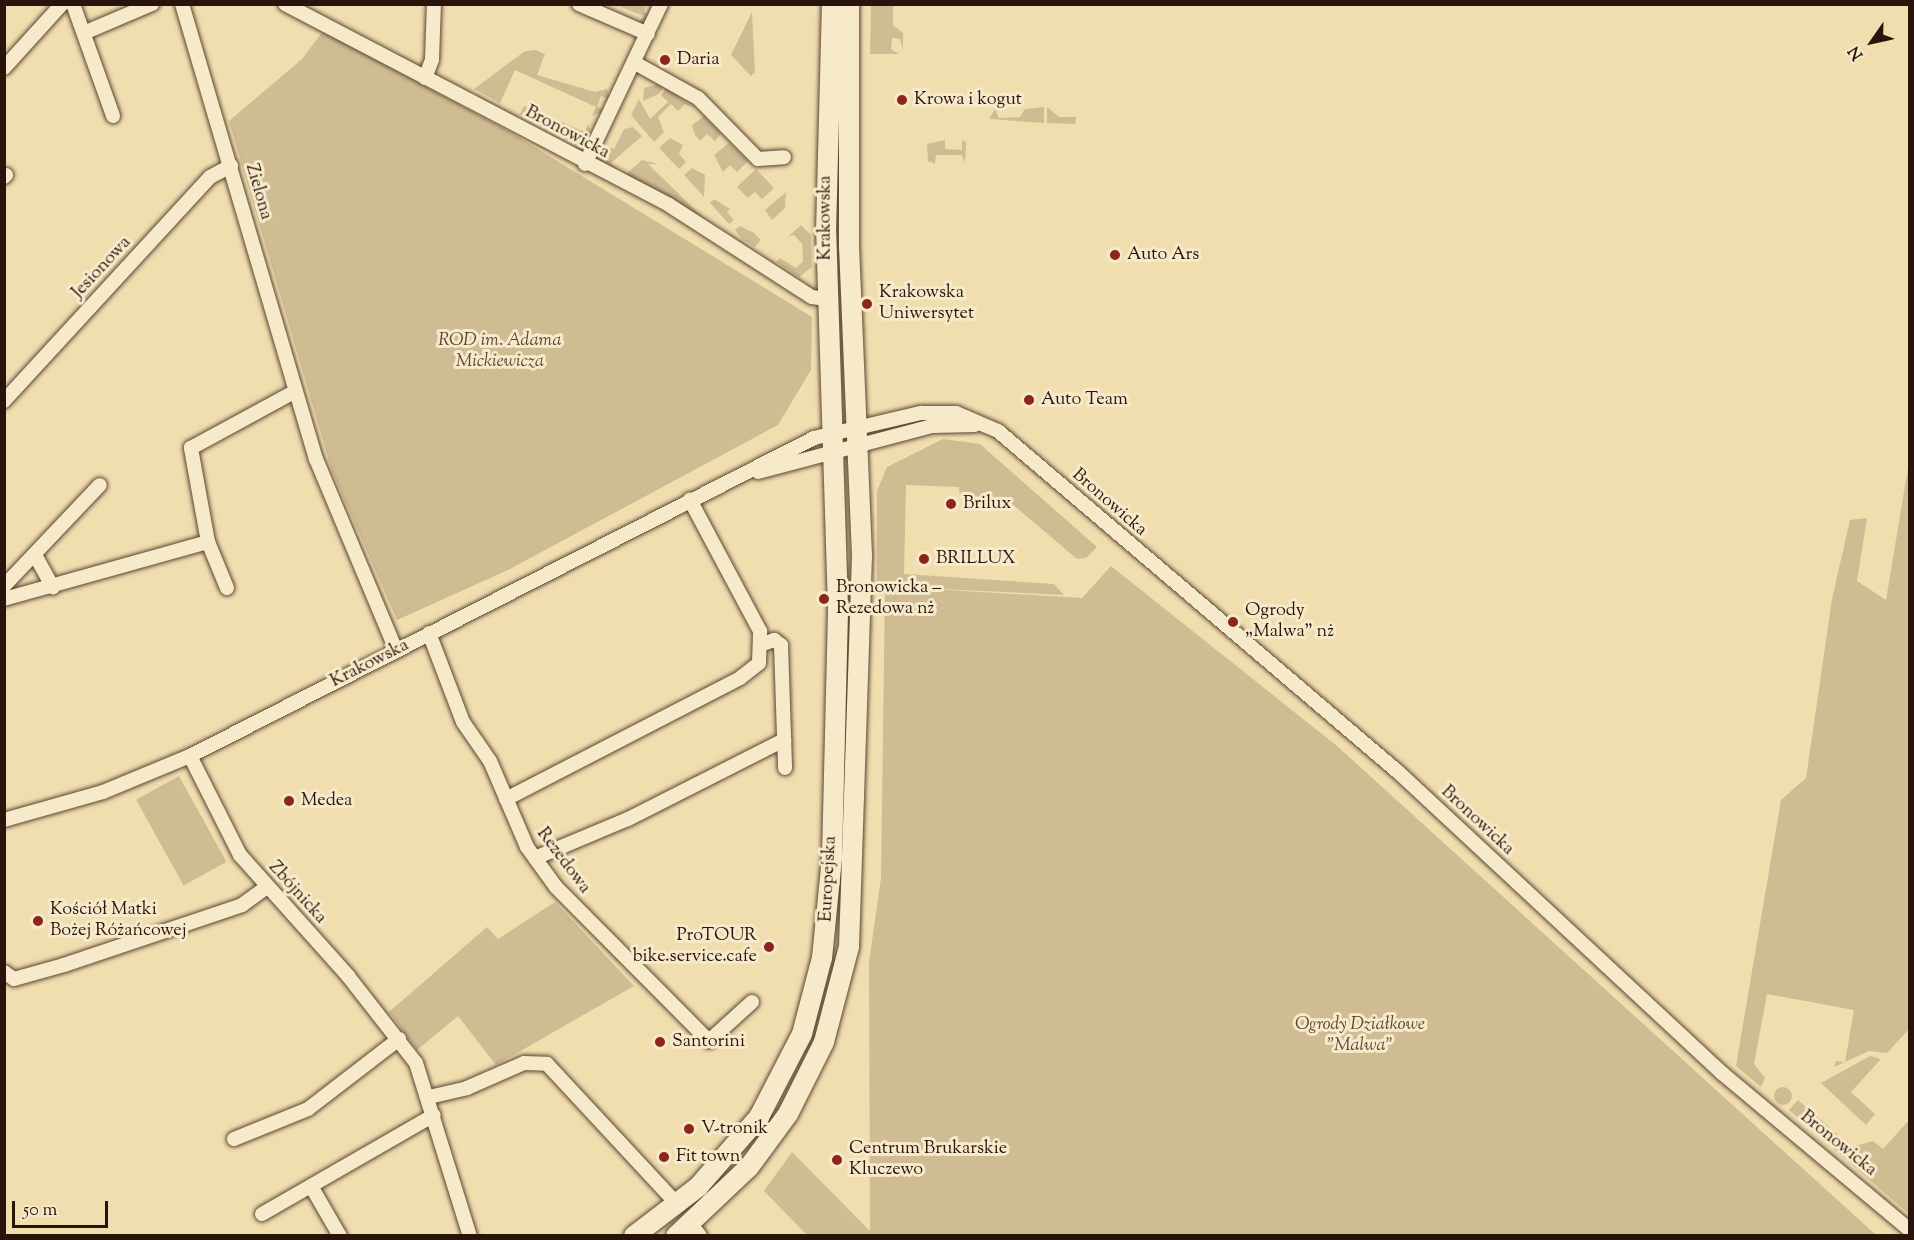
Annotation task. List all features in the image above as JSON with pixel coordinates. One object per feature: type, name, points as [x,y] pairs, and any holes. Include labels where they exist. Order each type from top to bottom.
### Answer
[{"type":"main road","name":"Krakowska","points":[[832,4],[827,298],[834,453]]},
{"type":"main road","name":"Krakowska","points":[[849,4],[858,449]]},
{"type":"main road","name":"Europejska","points":[[689,1232],[749,1167],[788,1114],[824,1042],[845,969],[853,904],[860,676],[858,449]]},
{"type":"main road","name":"Europejska","points":[[634,1236],[678,1205],[730,1154],[777,1088],[808,1017],[822,958],[832,857],[838,608],[834,453]]},
{"type":"street","points":[[4,68],[62,4]]},
{"type":"street","points":[[73,4],[86,32],[113,116]]},
{"type":"street","points":[[86,32],[152,4]]},
{"type":"street","name":"Zielona","points":[[182,4],[331,502],[396,650]]},
{"type":"street","name":"Bronowicka","points":[[285,4],[585,164],[669,205],[812,297],[827,298]]},
{"type":"street","points":[[425,78],[432,60],[434,4]]},
{"type":"street","points":[[579,4],[648,34]]},
{"type":"street","points":[[585,164],[661,4]]},
{"type":"street","points":[[634,63],[699,98],[758,159],[784,157]]},
{"type":"street","name":"Jesionowa","points":[[4,401],[210,177],[231,166]]},
{"type":"street","points":[[227,588],[208,542],[191,448],[296,391]]},
{"type":"street","name":"Bronowicka","points":[[856,426],[948,412],[980,421],[1014,445],[1397,771],[1722,1073],[1910,1230]]},
{"type":"street","name":"Bronowicka","points":[[858,449],[954,423],[982,427],[1014,445]]},
{"type":"street","name":"Krakowska","points":[[4,820],[103,792],[189,756],[726,483],[833,431],[856,426]]},
{"type":"street","name":"Krakowska","points":[[726,483],[834,453],[858,449]]},
{"type":"street","points":[[4,586],[100,485]]},
{"type":"street","points":[[506,799],[750,673],[759,663],[763,644],[690,501]]},
{"type":"street","points":[[4,599],[208,542]]},
{"type":"street","points":[[35,555],[53,587]]},
{"type":"street","name":"Rezedowa","points":[[429,633],[463,722],[483,747],[535,858],[579,911],[709,1041],[752,1002]]},
{"type":"street","points":[[763,644],[774,640],[781,645],[785,768]]},
{"type":"street","points":[[535,858],[628,819],[784,740]]},
{"type":"street","name":"Zbójnicka","points":[[189,756],[240,855],[399,1039],[429,1097],[470,1236]]},
{"type":"street","points":[[4,972],[14,979],[64,965],[242,904],[267,887]]},
{"type":"street","points":[[234,1139],[308,1109],[399,1039]]},
{"type":"street","points":[[429,1097],[467,1088],[524,1063],[547,1064],[563,1076],[678,1205]]},
{"type":"street","points":[[262,1214],[434,1115]]},
{"type":"street","points":[[311,1186],[340,1236]]},
{"type":"green space","points":[[616,5],[646,5],[644,12],[652,14],[643,24],[636,24],[644,16]]},
{"type":"green space","points":[[871,5],[893,5],[893,25],[903,33],[903,49],[900,39],[892,38],[891,49],[899,54],[870,54]]},
{"type":"green space","points":[[752,12],[755,72],[751,76],[731,55]]},
{"type":"green space","name":"ROD im. Adama Mickiewicza","points":[[323,31],[510,132],[812,317],[811,370],[778,425],[508,570],[397,620],[332,471],[229,121],[302,59]]},
{"type":"green space","points":[[536,50],[545,54],[537,75],[595,92],[607,89],[610,100],[601,96],[597,106],[605,111],[592,116],[596,107],[515,70],[500,103],[474,89],[525,51]]},
{"type":"green space","points":[[658,84],[664,86],[659,94],[643,101],[644,88]]},
{"type":"green space","points":[[666,88],[696,109],[685,104],[678,111],[671,104],[658,117],[664,132],[654,142],[631,115],[639,99],[650,119],[668,102],[661,95]]},
{"type":"green space","points":[[524,106],[585,132],[588,124],[593,138],[582,134],[579,142],[588,147],[575,152],[575,143],[520,114]]},
{"type":"green space","points":[[1044,107],[1044,123],[989,119],[995,109],[999,118],[1020,117],[1025,109]]},
{"type":"green space","points":[[1047,107],[1059,117],[1076,117],[1075,124],[1047,123]]},
{"type":"green space","points":[[704,116],[721,134],[715,141],[707,134],[700,141],[695,135],[692,125]]},
{"type":"green space","points":[[633,127],[642,136],[611,163],[618,171],[594,163],[597,156],[604,159],[610,147],[614,149],[624,129]]},
{"type":"green space","points":[[670,138],[683,145],[679,154],[686,162],[679,169],[659,148]]},
{"type":"green space","points":[[945,140],[945,149],[962,150],[962,140],[966,142],[965,163],[962,155],[936,155],[935,164],[928,161],[927,144]]},
{"type":"green space","points":[[729,143],[748,161],[737,172],[730,165],[723,172],[714,155]]},
{"type":"green space","points":[[642,160],[658,164],[648,164],[711,225],[624,176]]},
{"type":"green space","points":[[692,168],[705,175],[704,197],[684,175]]},
{"type":"green space","points":[[756,169],[774,188],[762,199],[755,192],[748,198],[737,187]]},
{"type":"green space","points":[[786,192],[785,208],[772,220],[765,210]]},
{"type":"green space","points":[[714,199],[730,209],[727,212],[734,220],[729,224],[710,203]]},
{"type":"green space","points":[[801,225],[811,235],[812,267],[799,277],[776,262],[780,258],[796,268],[803,261],[802,244],[794,235],[788,237]]},
{"type":"green space","points":[[740,226],[754,233],[761,240],[755,247],[742,239],[735,230]]},
{"type":"green space","name":"Ogrody Działkowe \"Malwa\"","points":[[943,439],[980,444],[1097,547],[1086,558],[1077,559],[1004,497],[960,496],[959,487],[906,485],[904,574],[1054,584],[1064,595],[899,587],[1082,598],[1111,566],[1337,746],[1876,1235],[807,1235],[764,1191],[792,1152],[870,1231],[869,962],[881,878],[885,586],[877,586],[877,491],[887,467]]},
{"type":"green space","points":[[1909,462],[1909,1029],[1887,1053],[1869,1051],[1845,1062],[1854,1010],[1767,994],[1754,1064],[1765,1078],[1761,1087],[1736,1066],[1781,800],[1806,778],[1832,599],[1850,520],[1867,518],[1857,581],[1886,600]]},
{"type":"green space","points":[[179,776],[227,862],[184,885],[136,800]]},
{"type":"green space","points":[[555,902],[634,986],[496,1065],[458,1016],[417,1050],[389,1012],[487,927],[498,939]]},
{"type":"green space","points":[[1870,1056],[1881,1059],[1851,1092],[1875,1114],[1866,1125],[1821,1083]]},
{"type":"green space","points":[[1836,1061],[1845,1062],[1834,1067]]},
{"type":"green space","points":[[1783,1087],[1789,1090],[1792,1096],[1789,1102],[1783,1105],[1777,1102],[1774,1096],[1777,1090]]},
{"type":"green space","points":[[1798,1100],[1852,1147],[1873,1141],[1883,1149],[1909,1120],[1909,1214],[1789,1110]]},
{"type":"place","name":"Daria","points":[[665,60]]},
{"type":"place","name":"Krowa i kogut","points":[[902,100]]},
{"type":"place","name":"Auto Ars","points":[[1115,255]]},
{"type":"place","name":"Krakowska Uniwersytet","points":[[867,304]]},
{"type":"place","name":"Auto Team","points":[[1029,400]]},
{"type":"place","name":"Brilux","points":[[951,504]]},
{"type":"place","name":"BRILLUX","points":[[924,559]]},
{"type":"place","name":"Bronowicka – Rezedowa nż","points":[[824,599]]},
{"type":"place","name":"Ogrody „Malwa” nż","points":[[1233,622]]},
{"type":"place","name":"Medea","points":[[289,801]]},
{"type":"place","name":"Kościół Matki Bożej Różańcowej","points":[[38,921]]},
{"type":"place","name":"ProTOUR bike.service.cafe","points":[[769,947]]},
{"type":"place","name":"Santorini","points":[[660,1042]]},
{"type":"place","name":"V-tronik","points":[[689,1129]]},
{"type":"place","name":"Fit town","points":[[664,1157]]},
{"type":"place","name":"Centrum Brukarskie Kluczewo","points":[[837,1160]]}]
